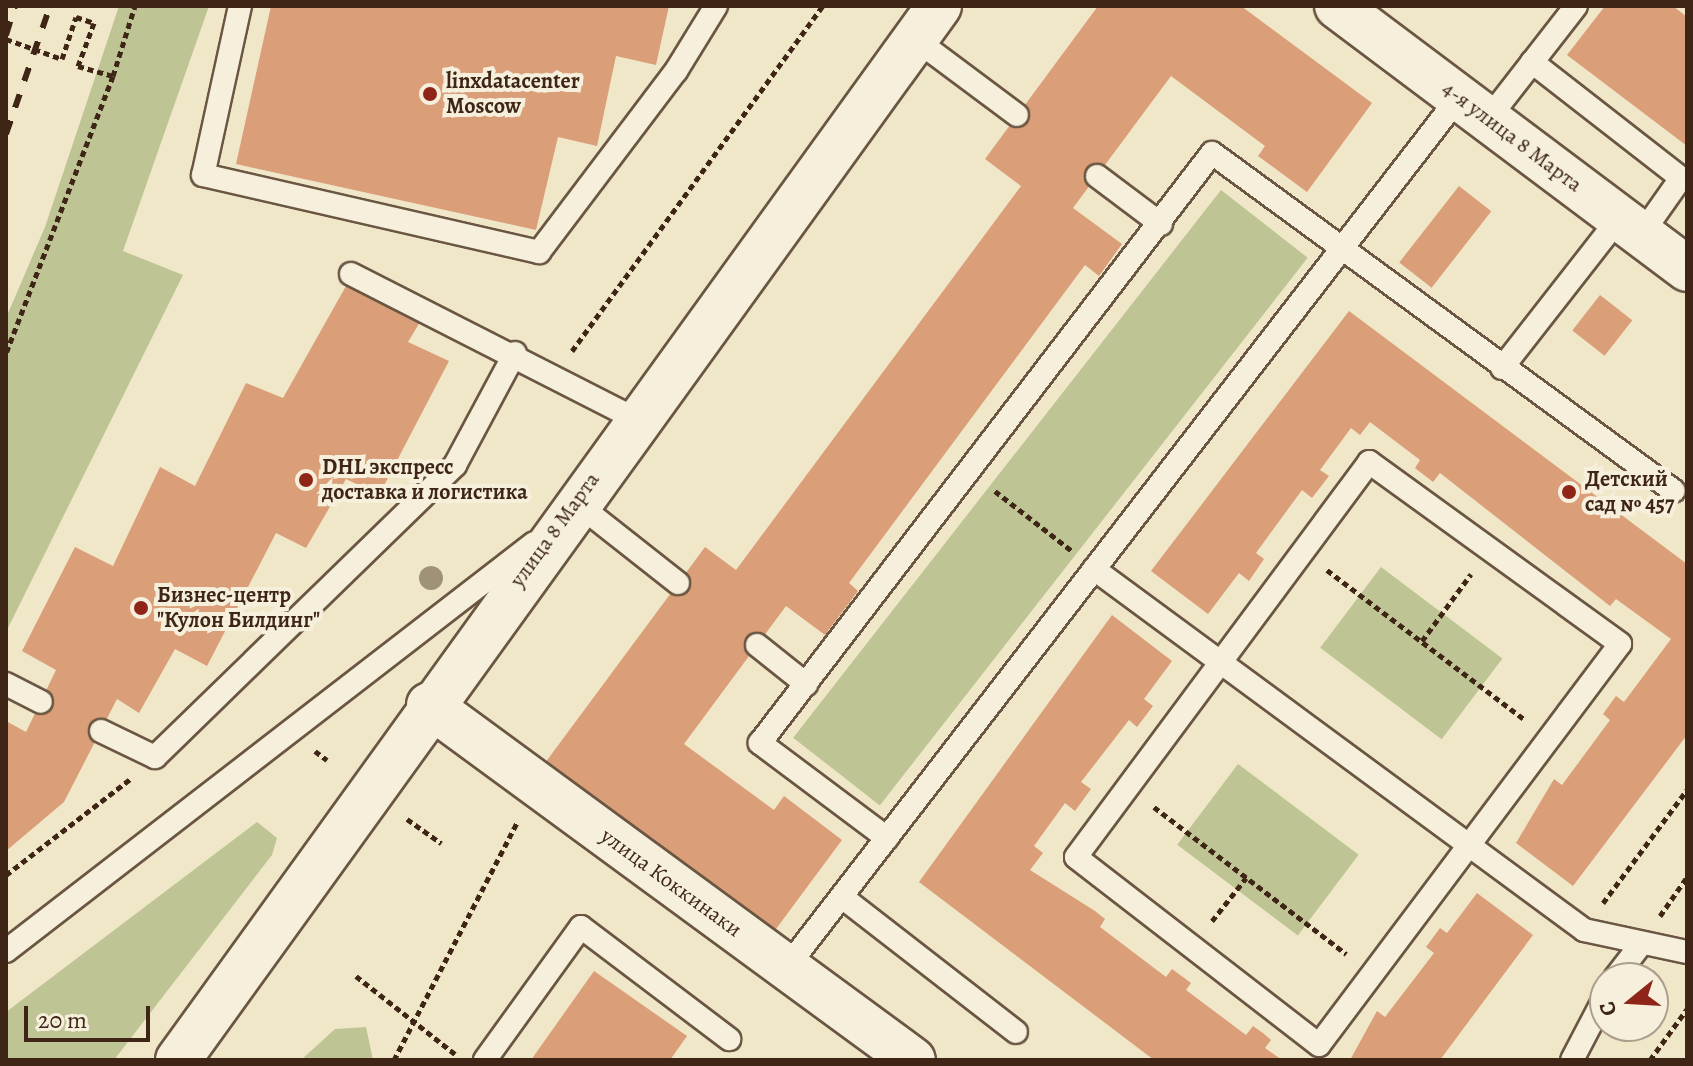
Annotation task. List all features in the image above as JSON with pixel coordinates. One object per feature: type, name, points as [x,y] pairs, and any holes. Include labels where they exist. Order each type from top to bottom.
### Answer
[{"type":"street","name":"4-я улица 8 Марта","points":[[1337,6],[1687,269]]},
{"type":"street","name":"улица 8 Марта","points":[[178,1060],[568,512],[927,23]]},
{"type":"street","name":"улица Коккинаки","points":[[429,705],[913,1060]]},
{"type":"lane","points":[[240,6],[203,175],[539,252],[676,71],[716,6]]},
{"type":"lane","points":[[787,967],[1341,251],[1474,108],[1532,62],[1576,6]]},
{"type":"lane","points":[[927,23],[1017,115]]},
{"type":"lane","points":[[1502,368],[1630,226],[1681,178],[1532,62]]},
{"type":"lane","points":[[887,838],[760,743],[1161,224],[1212,153],[1341,251],[1674,491]]},
{"type":"lane","points":[[1097,176],[1161,224]]},
{"type":"lane","points":[[351,274],[515,353],[636,419]]},
{"type":"lane","points":[[101,731],[155,757],[455,465],[515,353]]},
{"type":"lane","points":[[1369,462],[1490,550],[1620,644],[1319,1045],[1076,857],[1369,462]]},
{"type":"lane","points":[[6,951],[568,512],[678,583]]},
{"type":"lane","points":[[1094,569],[1584,930],[1687,952]]},
{"type":"lane","points":[[757,645],[806,684]]},
{"type":"lane","points":[[6,684],[41,702]]},
{"type":"lane","points":[[842,897],[1016,1032]]},
{"type":"lane","points":[[485,1060],[581,927],[729,1039]]},
{"type":"lane","points":[[1627,962],[1642,943]]},
{"type":"lane","points":[[1572,1060],[1589,1028]]},
{"type":"path","points":[[6,39],[62,59],[79,6]]},
{"type":"path","points":[[6,354],[113,76],[135,6]]},
{"type":"path","points":[[555,375],[823,6]]},
{"type":"path","points":[[76,17],[94,23],[78,66],[113,76]]},
{"type":"path","points":[[970,471],[1094,569]]},
{"type":"path","points":[[1422,641],[1490,550]]},
{"type":"path","points":[[1303,552],[1550,737]]},
{"type":"path","points":[[6,875],[81,823],[155,757]]},
{"type":"path","points":[[1129,787],[1372,974]]},
{"type":"path","points":[[1584,930],[1687,790]]},
{"type":"path","points":[[407,819],[441,843]]},
{"type":"path","points":[[394,1060],[519,820]]},
{"type":"path","points":[[1642,943],[1687,877]]},
{"type":"path","points":[[1191,946],[1246,878]]},
{"type":"path","points":[[356,976],[440,1041]]},
{"type":"path","points":[[1650,1060],[1687,1009]]},
{"type":"green space","points":[[119,6],[209,6],[123,251],[183,275],[6,632],[6,318],[45,227]]},
{"type":"green space","points":[[1221,190],[1308,258],[880,805],[793,738]]},
{"type":"green space","points":[[1381,567],[1502,658],[1442,739],[1320,648]]},
{"type":"green space","points":[[1238,764],[1359,855],[1298,936],[1177,845]]},
{"type":"green space","points":[[257,822],[277,838],[272,855],[114,1060],[6,1060],[6,1012]]},
{"type":"green space","points":[[366,1027],[373,1060],[301,1060],[335,1029]]},
{"type":"building","name":"linxdatacenter Moscow","points":[[271,6],[669,6],[656,65],[616,56],[597,146],[558,137],[536,230],[236,164]]},
{"type":"building","points":[[1098,6],[1241,6],[1372,103],[1307,192],[1258,156],[1265,146],[1171,76],[1073,208],[1122,244],[1099,276],[1085,265],[849,583],[858,591],[825,635],[786,606],[684,744],[774,810],[784,796],[842,840],[773,933],[545,763],[705,547],[736,570],[1021,186],[985,159]]},
{"type":"building","points":[[1605,6],[1673,6],[1687,17],[1687,146],[1567,55]]},
{"type":"building","points":[[1459,186],[1491,211],[1432,288],[1399,262]]},
{"type":"building","name":"Бизнес-центр \"Кулон Билдинг\"","points":[[346,286],[420,322],[408,342],[449,361],[379,495],[346,479],[306,548],[276,533],[207,666],[175,649],[139,713],[117,699],[64,802],[6,851],[6,721],[26,732],[56,670],[22,651],[75,547],[113,566],[160,467],[195,486],[246,383],[283,398]]},
{"type":"building","points":[[1600,295],[1632,320],[1605,356],[1572,330]]},
{"type":"building","points":[[1349,311],[1687,564],[1687,735],[1573,886],[1516,843],[1554,779],[1562,785],[1610,720],[1603,714],[1616,696],[1624,702],[1671,639],[1616,599],[1610,606],[1440,473],[1433,482],[1415,468],[1420,460],[1370,422],[1360,435],[1351,428],[1320,470],[1329,476],[1312,498],[1302,490],[1256,553],[1264,559],[1249,581],[1239,573],[1208,614],[1151,571]]},
{"type":"building","points":[[1112,615],[1172,661],[1144,699],[1153,706],[1137,727],[1129,720],[1081,782],[1091,789],[1075,811],[1065,803],[1034,846],[1043,853],[1030,870],[1095,911],[1105,919],[1100,927],[1166,977],[1172,969],[1191,983],[1186,990],[1246,1035],[1253,1026],[1263,1033],[1271,1040],[1265,1048],[1282,1060],[1154,1060],[919,882]]},
{"type":"building","points":[[1477,893],[1533,935],[1440,1060],[1350,1060],[1377,1011],[1385,1017],[1434,953],[1426,947],[1440,928],[1447,933]]},
{"type":"building","points":[[594,971],[687,1036],[670,1060],[531,1060]]},
{"type":"railway","points":[[6,35],[15,6]]},
{"type":"railway","points":[[6,134],[50,6]]},
{"type":"place","name":"linxdatacenter Moscow","points":[[430,94]]},
{"type":"place","name":"DHL экспресс доставка и логистика","points":[[306,480]]},
{"type":"place","name":"Детский сад № 457","points":[[1569,492]]},
{"type":"place","name":"Бизнес-центр \"Кулон Билдинг\"","points":[[141,608]]}]
